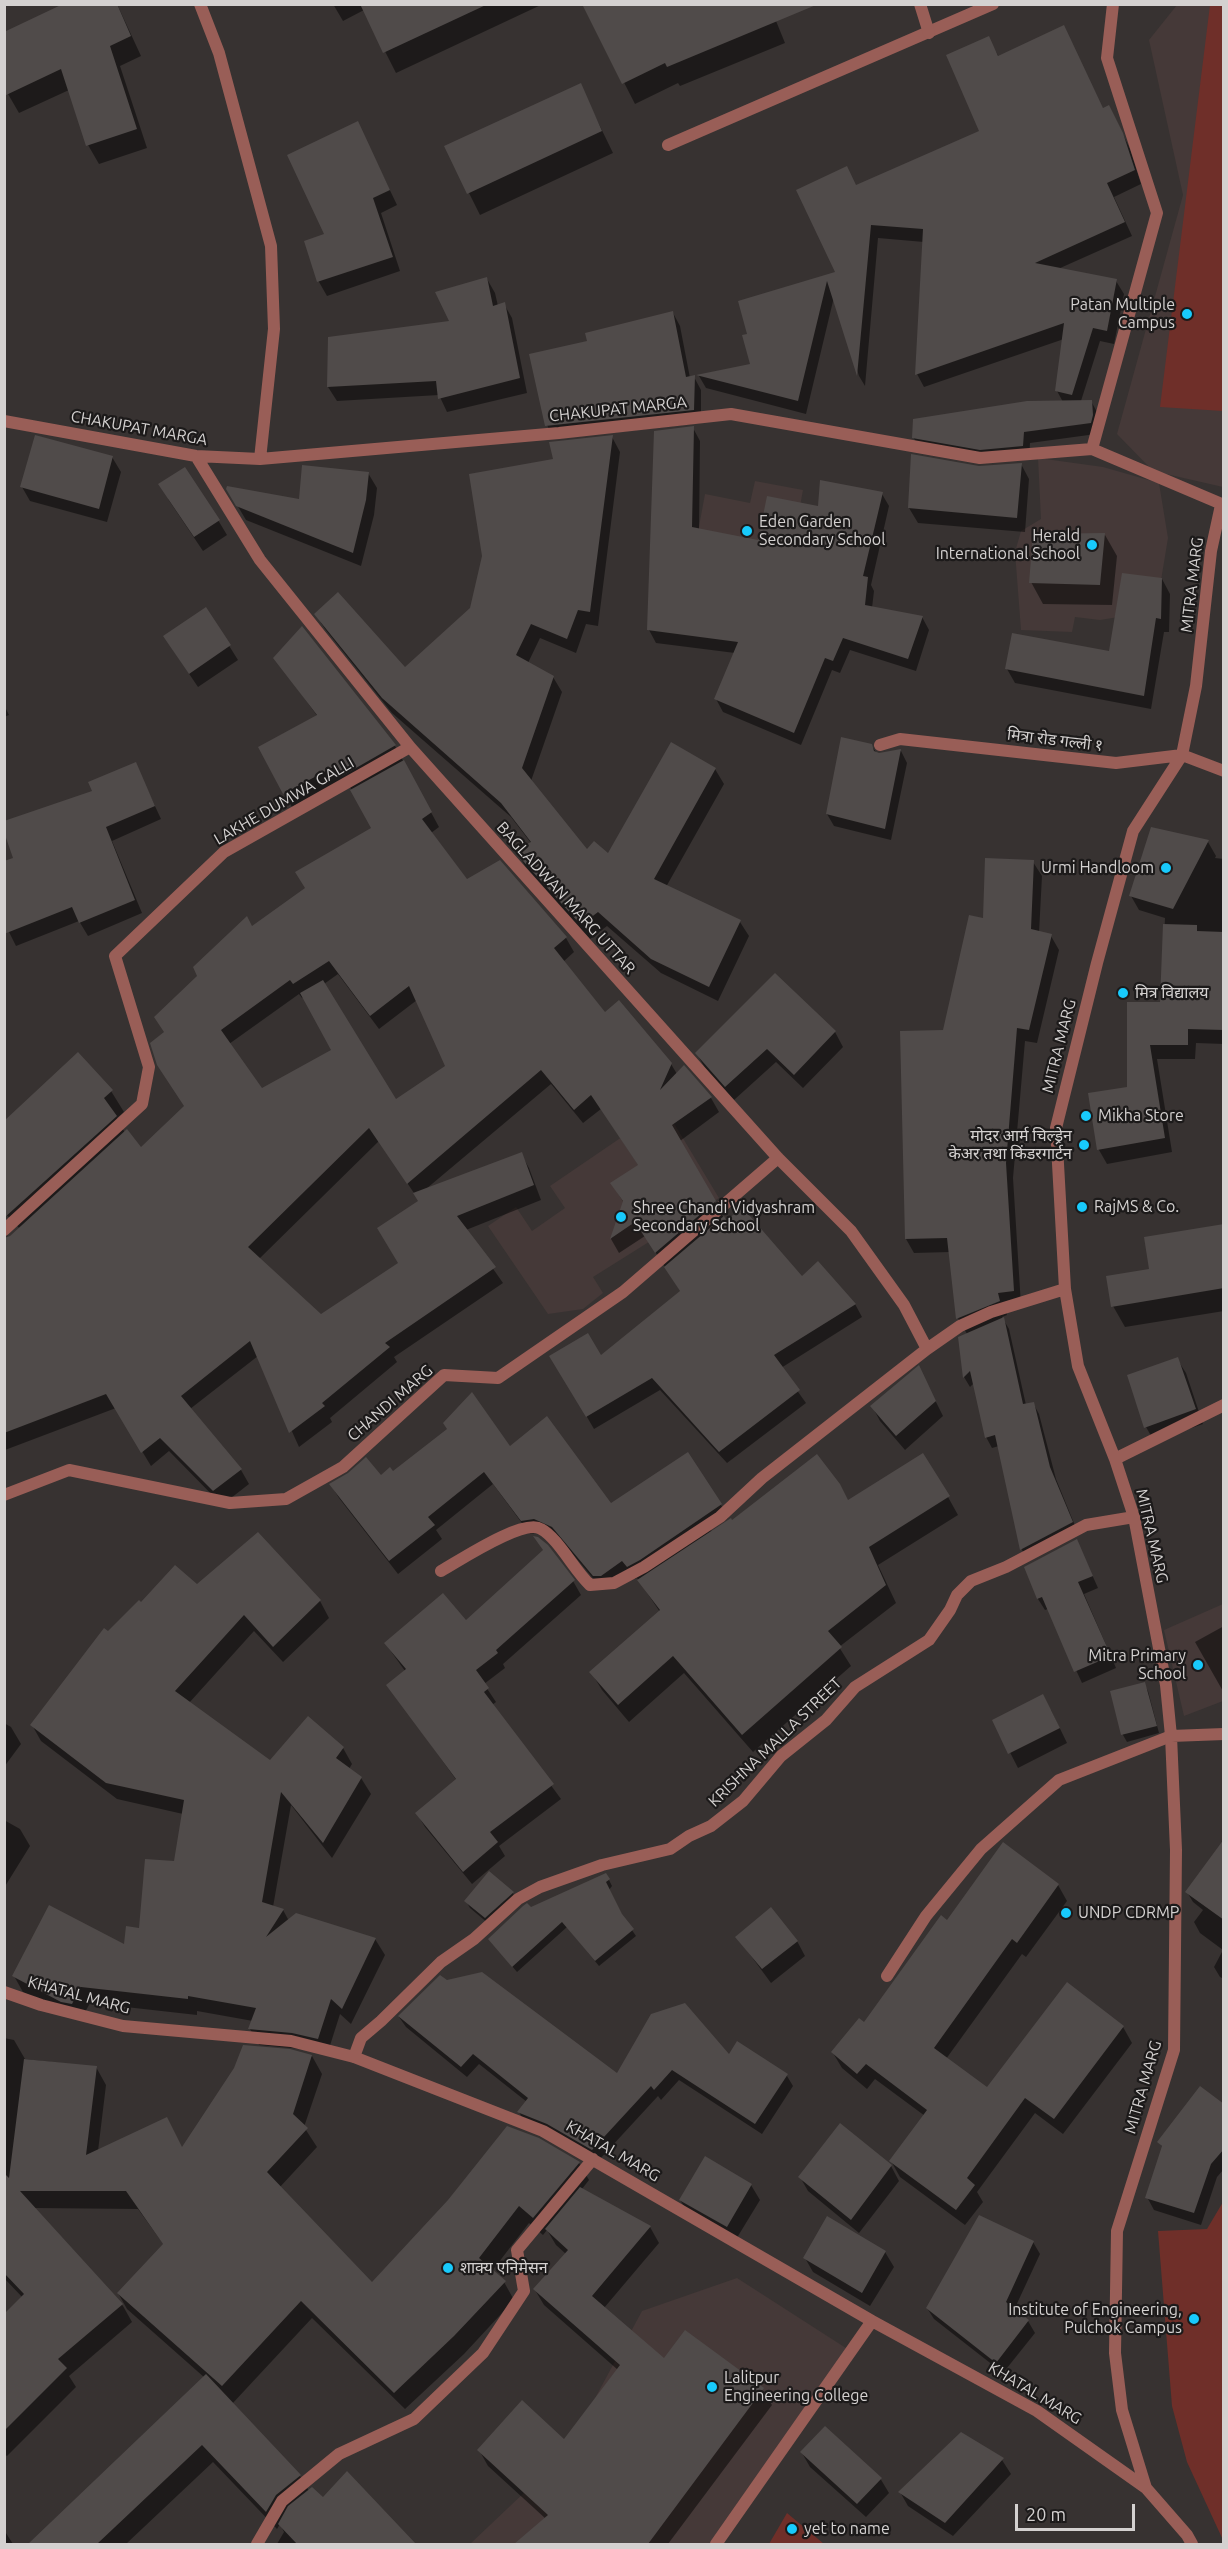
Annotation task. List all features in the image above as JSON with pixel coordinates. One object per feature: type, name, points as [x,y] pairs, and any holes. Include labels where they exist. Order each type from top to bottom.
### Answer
[{"type":"street","points":[[200,4],[219,53],[271,246],[274,329],[260,459]]},
{"type":"street","points":[[920,4],[929,33]]},
{"type":"street","points":[[668,146],[993,4]]},
{"type":"street","points":[[1092,449],[1157,213],[1107,58],[1113,4]]},
{"type":"street","name":"CHAKUPAT MARGA","points":[[4,421],[196,456],[260,459],[559,433],[731,414],[980,458],[1092,449],[1222,505]]},
{"type":"street","name":"BAGLADWAN MARG UTTAR","points":[[196,456],[260,560],[410,747],[778,1158],[851,1231],[872,1257],[904,1305],[927,1349]]},
{"type":"street","name":"MITRA MARG","points":[[1192,2544],[1187,2535],[1146,2488],[1122,2410],[1115,2353],[1117,2231],[1174,2050],[1176,1850],[1171,1736],[1166,1685],[1134,1517],[1115,1459],[1078,1366],[1065,1289],[1056,1128],[1133,831],[1182,755],[1196,686],[1211,551],[1222,505]]},
{"type":"street","name":"मित्रा रोड गल्ली १","points":[[880,745],[900,739],[1116,763],[1182,755],[1224,771]]},
{"type":"street","name":"LAKHE DUMWA GALLI","points":[[4,1230],[142,1104],[149,1066],[116,956],[224,852],[410,747]]},
{"type":"street","name":"CHANDI MARG","points":[[4,1495],[69,1470],[230,1503],[286,1499],[343,1467],[444,1375],[498,1378],[623,1292],[778,1158]]},
{"type":"street","points":[[441,1571],[515,1531],[532,1526],[541,1528],[550,1537],[580,1576],[591,1585],[614,1583],[644,1567],[720,1517],[762,1478],[927,1349],[960,1326],[991,1312],[1065,1289]]},
{"type":"street","points":[[1115,1459],[1224,1405]]},
{"type":"street","name":"KRISHNA MALLA STREET","points":[[354,2057],[361,2038],[441,1962],[474,1939],[518,1899],[540,1887],[603,1865],[670,1849],[688,1836],[711,1826],[743,1801],[782,1756],[826,1720],[855,1688],[929,1640],[950,1610],[957,1595],[971,1581],[1006,1567],[1086,1525],[1134,1517]]},
{"type":"street","points":[[887,1976],[926,1916],[981,1849],[1059,1780],[1171,1736],[1224,1734]]},
{"type":"street","name":"KHATAL MARG","points":[[4,1992],[41,2005],[123,2026],[291,2041],[354,2057],[543,2131],[872,2321],[1037,2410],[1146,2488]]},
{"type":"street","points":[[257,2544],[282,2501],[339,2454],[414,2419],[483,2353],[524,2291],[517,2250],[593,2159]]},
{"type":"street","points":[[716,2544],[872,2321]]},
{"type":"shaded area","name":"Patan Multiple Campus","points":[[1177,5],[1223,5],[1223,487],[1153,471],[1117,434],[1183,195],[1149,40]]},
{"type":"shaded area","points":[[1210,5],[1224,5],[1223,411],[1160,407]]},
{"type":"shaded area","name":"Herald International School","points":[[1038,458],[1103,467],[1159,483],[1168,538],[1156,611],[1100,620],[1075,617],[1072,632],[1021,630],[1015,552],[1021,531],[1041,519]]},
{"type":"shaded area","name":"Eden Garden Secondary School","points":[[755,481],[803,490],[787,576],[693,559],[705,494],[750,503]]},
{"type":"shaded area","name":"Shree Chandi Vidyashram Secondary School","points":[[660,1111],[675,1125],[719,1198],[593,1277],[603,1293],[583,1309],[548,1314],[488,1226],[516,1207],[532,1231],[565,1208],[550,1186]]},
{"type":"shaded area","name":"Mitra Primary School","points":[[1223,1604],[1223,1701],[1184,1716],[1164,1630]]},
{"type":"shaded area","name":"Institute of Engineering, Pulchok Campus","points":[[1223,2202],[1223,2540],[1187,2462],[1172,2406],[1158,2231],[1207,2229]]},
{"type":"shaded area","name":"Lalitpur Engineering College","points":[[737,2278],[849,2350],[711,2544],[470,2544],[565,2454],[642,2311]]},
{"type":"shaded area","name":"yet to name","points":[[787,2513],[824,2544],[769,2544]]},
{"type":"building","points":[[63,4],[117,4],[131,36],[110,46],[137,129],[86,146],[61,69],[4,96],[4,32]]},
{"type":"building","points":[[360,4],[488,4],[383,53]]},
{"type":"building","points":[[582,4],[816,5],[667,67],[665,63],[622,84]]},
{"type":"building","points":[[1064,25],[1103,108],[1109,105],[1123,133],[1135,170],[1107,183],[1125,222],[1035,263],[1117,279],[1107,331],[1093,328],[1072,395],[1055,391],[1064,323],[915,375],[923,229],[871,225],[857,376],[827,281],[798,401],[696,375],[750,364],[742,335],[747,334],[738,301],[835,272],[796,190],[847,166],[856,185],[979,131],[946,55],[989,36],[998,56]]},
{"type":"building","points":[[581,83],[602,131],[467,194],[444,146]]},
{"type":"building","points":[[358,121],[390,190],[373,198],[393,257],[317,282],[304,241],[324,234],[287,155]]},
{"type":"building","points":[[487,277],[493,306],[505,302],[520,378],[438,399],[436,381],[327,387],[328,337],[449,321],[435,292]]},
{"type":"building","points":[[673,311],[686,377],[695,375],[694,410],[545,426],[529,354],[587,341],[585,333]]},
{"type":"building","points":[[1092,400],[1091,423],[1024,432],[1023,446],[980,450],[912,438],[913,419],[1027,401]]},
{"type":"building","points":[[694,426],[692,527],[758,540],[767,496],[818,506],[820,480],[883,492],[863,576],[868,577],[865,605],[923,616],[908,659],[843,638],[833,661],[825,658],[794,733],[714,699],[738,642],[647,630],[654,431]]},
{"type":"building","points":[[35,435],[113,456],[99,509],[20,487]]},
{"type":"building","points":[[613,435],[590,612],[578,610],[567,639],[531,624],[516,655],[554,676],[522,768],[587,849],[594,841],[608,853],[671,742],[716,768],[654,879],[741,920],[709,987],[651,959],[598,912],[581,925],[514,851],[531,842],[501,803],[382,698],[314,614],[338,592],[405,667],[470,608],[482,556],[469,474],[553,459],[549,442]]},
{"type":"building","points":[[911,454],[979,466],[1022,463],[1017,518],[908,508]]},
{"type":"building","points":[[302,465],[369,472],[366,500],[353,553],[236,506],[226,489],[227,486],[299,499]]},
{"type":"building","points":[[185,467],[220,520],[194,537],[158,484]]},
{"type":"building","points":[[1105,533],[1100,585],[1029,583],[1033,534]]},
{"type":"building","points":[[1122,573],[1162,578],[1161,619],[1156,618],[1144,696],[1005,669],[1012,633],[1109,651]]},
{"type":"building","points":[[206,607],[231,645],[189,674],[163,636]]},
{"type":"building","points":[[302,626],[396,745],[342,776],[337,765],[283,794],[258,747],[317,715],[273,658]]},
{"type":"building","points":[[841,737],[872,744],[874,751],[879,753],[901,749],[885,829],[826,814]]},
{"type":"building","points":[[404,760],[432,812],[422,819],[467,879],[500,860],[567,937],[554,948],[605,1012],[619,1000],[672,1063],[660,1090],[684,1065],[712,1097],[672,1125],[716,1201],[655,1253],[635,1222],[610,1239],[623,1201],[610,1183],[638,1165],[591,1095],[574,1110],[541,1070],[407,1184],[369,1128],[248,1247],[321,1314],[398,1263],[377,1228],[418,1201],[413,1193],[522,1152],[534,1185],[457,1216],[496,1267],[385,1343],[390,1347],[322,1403],[325,1406],[289,1433],[250,1341],[181,1396],[242,1469],[213,1491],[160,1438],[141,1453],[106,1394],[4,1433],[4,1238],[10,1236],[127,1129],[141,1147],[184,1106],[157,1065],[150,1043],[164,1032],[154,1017],[197,976],[193,967],[247,916],[252,926],[305,888],[295,872],[371,828],[350,790]],"holes":[[[329,961],[370,1016],[409,986],[445,1066],[396,1099],[323,980],[300,993],[331,1050],[262,1088],[221,1030],[290,980],[293,984]]]},
{"type":"building","points":[[136,762],[155,806],[106,827],[135,900],[79,923],[72,907],[4,934],[4,861],[13,858],[4,832],[4,821],[92,791],[88,782]]},
{"type":"building","name":"Urmi Handloom","points":[[1151,827],[1209,840],[1173,909],[1129,896]]},
{"type":"building","points":[[985,858],[1034,860],[1031,929],[1052,934],[1029,1030],[1017,1028],[1006,1163],[1014,1291],[998,1293],[1000,1301],[956,1319],[947,1238],[905,1239],[900,1031],[943,1030],[969,915],[983,918]]},
{"type":"building","points":[[1163,924],[1197,925],[1197,931],[1224,932],[1224,1030],[1188,1029],[1188,1045],[1150,1045],[1165,1138],[1097,1150],[1088,1093],[1127,1087],[1127,1002],[1160,1002]]},
{"type":"building","points":[[775,973],[836,1031],[794,1075],[767,1049],[725,1087],[695,1053]]},
{"type":"building","points":[[78,1052],[113,1090],[104,1098],[117,1116],[4,1218],[4,1121]]},
{"type":"building","points":[[743,1208],[802,1276],[818,1261],[856,1304],[774,1355],[800,1390],[719,1452],[652,1378],[586,1417],[549,1356],[588,1333],[601,1355],[680,1291],[664,1267],[724,1216],[726,1220]]},
{"type":"building","points":[[1224,1224],[1224,1288],[1111,1307],[1106,1276],[1149,1269],[1144,1237]]},
{"type":"building","points":[[1004,1317],[1023,1404],[1034,1402],[1050,1467],[1073,1522],[1020,1550],[995,1435],[985,1438],[970,1371],[963,1378],[958,1337]]},
{"type":"building","points":[[1178,1357],[1196,1409],[1144,1428],[1127,1375]]},
{"type":"building","points":[[919,1365],[936,1401],[896,1436],[870,1406]]},
{"type":"building","points":[[472,1392],[510,1446],[547,1416],[611,1503],[688,1452],[722,1504],[640,1560],[627,1567],[622,1561],[601,1576],[593,1576],[552,1527],[534,1519],[521,1521],[484,1472],[428,1517],[435,1525],[389,1561],[329,1484],[348,1473],[366,1457],[381,1475],[390,1467],[393,1471],[447,1429],[443,1423]]},
{"type":"building","points":[[923,1453],[950,1496],[869,1547],[886,1585],[828,1631],[842,1647],[742,1735],[673,1656],[618,1705],[589,1672],[660,1610],[637,1580],[731,1518],[732,1520],[817,1454],[840,1484],[848,1500]]},
{"type":"building","points":[[258,1532],[321,1600],[273,1647],[244,1615],[175,1691],[270,1760],[308,1716],[344,1747],[336,1758],[362,1777],[323,1843],[281,1792],[262,1902],[284,1909],[266,1937],[296,1913],[376,1938],[342,2009],[331,1999],[318,2039],[292,2033],[248,2029],[256,2008],[188,1996],[188,1999],[81,1987],[72,2004],[61,2002],[12,1976],[49,1905],[124,1944],[126,1926],[139,1928],[145,1859],[174,1861],[184,1800],[106,1783],[30,1725],[104,1628],[108,1631],[139,1600],[141,1602],[175,1565],[197,1584]]},
{"type":"building","points":[[533,1536],[548,1545],[575,1580],[496,1650],[498,1653],[476,1670],[489,1688],[484,1692],[554,1784],[490,1832],[498,1842],[463,1872],[415,1813],[456,1779],[386,1685],[406,1669],[384,1643],[443,1593],[466,1620],[543,1550]]},
{"type":"building","points":[[1077,1539],[1093,1576],[1078,1582],[1111,1656],[1074,1672],[1042,1597],[1037,1599],[1024,1567]]},
{"type":"building","points":[[1145,1682],[1157,1726],[1121,1735],[1110,1691]]},
{"type":"building","points":[[1043,1694],[1060,1728],[1008,1754],[992,1720]]},
{"type":"building","points":[[1224,1839],[1224,1920],[1185,1892]]},
{"type":"building","points":[[1003,1842],[1059,1884],[1017,1943],[1012,1939],[934,2048],[987,2087],[1067,1982],[1124,2026],[1054,2119],[1025,2098],[967,2178],[975,2185],[956,2210],[889,2161],[927,2110],[866,2064],[857,2074],[831,2052],[859,2018],[864,2022],[941,1915],[947,1920]]},
{"type":"building","points":[[489,1871],[514,1892],[485,1918],[464,1901]]},
{"type":"building","points":[[606,1873],[610,1879],[606,1882],[622,1914],[634,1929],[595,1961],[562,1922],[512,1967],[488,1939],[527,1903],[531,1907]]},
{"type":"building","points":[[771,1907],[798,1941],[762,1969],[735,1937]]},
{"type":"building","points":[[482,1972],[617,2073],[651,2014],[685,2003],[729,2054],[737,2041],[788,2074],[755,2124],[672,2070],[654,2090],[651,2086],[592,2150],[547,2124],[517,2112],[528,2098],[473,2054],[461,2067],[398,2016],[440,1975],[447,1980]]},
{"type":"building","points":[[243,2045],[290,2049],[312,2055],[293,2114],[308,2128],[267,2172],[372,2282],[448,2200],[507,2126],[539,2138],[580,2162],[533,2218],[519,2206],[479,2258],[506,2281],[454,2336],[394,2393],[301,2301],[222,2386],[117,2293],[163,2244],[126,2191],[20,2191],[123,2304],[58,2359],[67,2368],[4,2431],[4,2314],[24,2294],[4,2273],[4,2173],[9,2178],[24,2059],[97,2066],[86,2155],[167,2117],[182,2147],[234,2068]]},
{"type":"building","points":[[1200,2086],[1224,2104],[1224,2149],[1211,2164],[1194,2213],[1145,2198],[1162,2146],[1157,2142]]},
{"type":"building","points":[[840,2123],[892,2165],[851,2220],[798,2177]]},
{"type":"building","points":[[705,2156],[752,2184],[727,2227],[679,2200]]},
{"type":"building","points":[[580,2187],[651,2226],[592,2296],[664,2358],[685,2330],[764,2388],[648,2544],[514,2544],[548,2515],[477,2450],[522,2400],[564,2439],[620,2365],[533,2289],[568,2250],[545,2229]]},
{"type":"building","points":[[979,2215],[1034,2241],[1006,2302],[1029,2320],[996,2363],[926,2308]]},
{"type":"building","points":[[827,2216],[886,2251],[862,2293],[803,2258]]},
{"type":"building","points":[[206,2374],[301,2475],[276,2495],[266,2512],[202,2445],[97,2544],[28,2544]]},
{"type":"building","points":[[825,2426],[882,2478],[857,2504],[800,2452]]},
{"type":"building","points":[[961,2432],[1004,2458],[945,2523],[898,2492]]},
{"type":"building","points":[[347,2471],[416,2544],[297,2544],[278,2524],[288,2506],[312,2487],[323,2497]]},
{"type":"place","name":"Patan Multiple Campus","points":[[1187,314]]},
{"type":"place","name":"Eden Garden Secondary School","points":[[747,531]]},
{"type":"place","name":"Herald International School","points":[[1092,545]]},
{"type":"place","name":"Urmi Handloom","points":[[1166,868]]},
{"type":"place","name":"मित्र विद्यालय","points":[[1123,993]]},
{"type":"place","name":"Mikha Store","points":[[1086,1116]]},
{"type":"place","name":"मोदर आर्म चिल्ड्रेन केअर तथा किंडरगार्टन","points":[[1084,1145]]},
{"type":"place","name":"RajMS & Co.","points":[[1082,1207]]},
{"type":"place","name":"Shree Chandi Vidyashram Secondary School","points":[[621,1217]]},
{"type":"place","name":"Mitra Primary School","points":[[1198,1665]]},
{"type":"place","name":"UNDP CDRMP","points":[[1066,1913]]},
{"type":"place","name":"शाक्य एनिमेसन","points":[[448,2268]]},
{"type":"place","name":"Institute of Engineering, Pulchok Campus","points":[[1194,2319]]},
{"type":"place","name":"Lalitpur Engineering College","points":[[712,2387]]},
{"type":"place","name":"yet to name","points":[[792,2529]]}]
